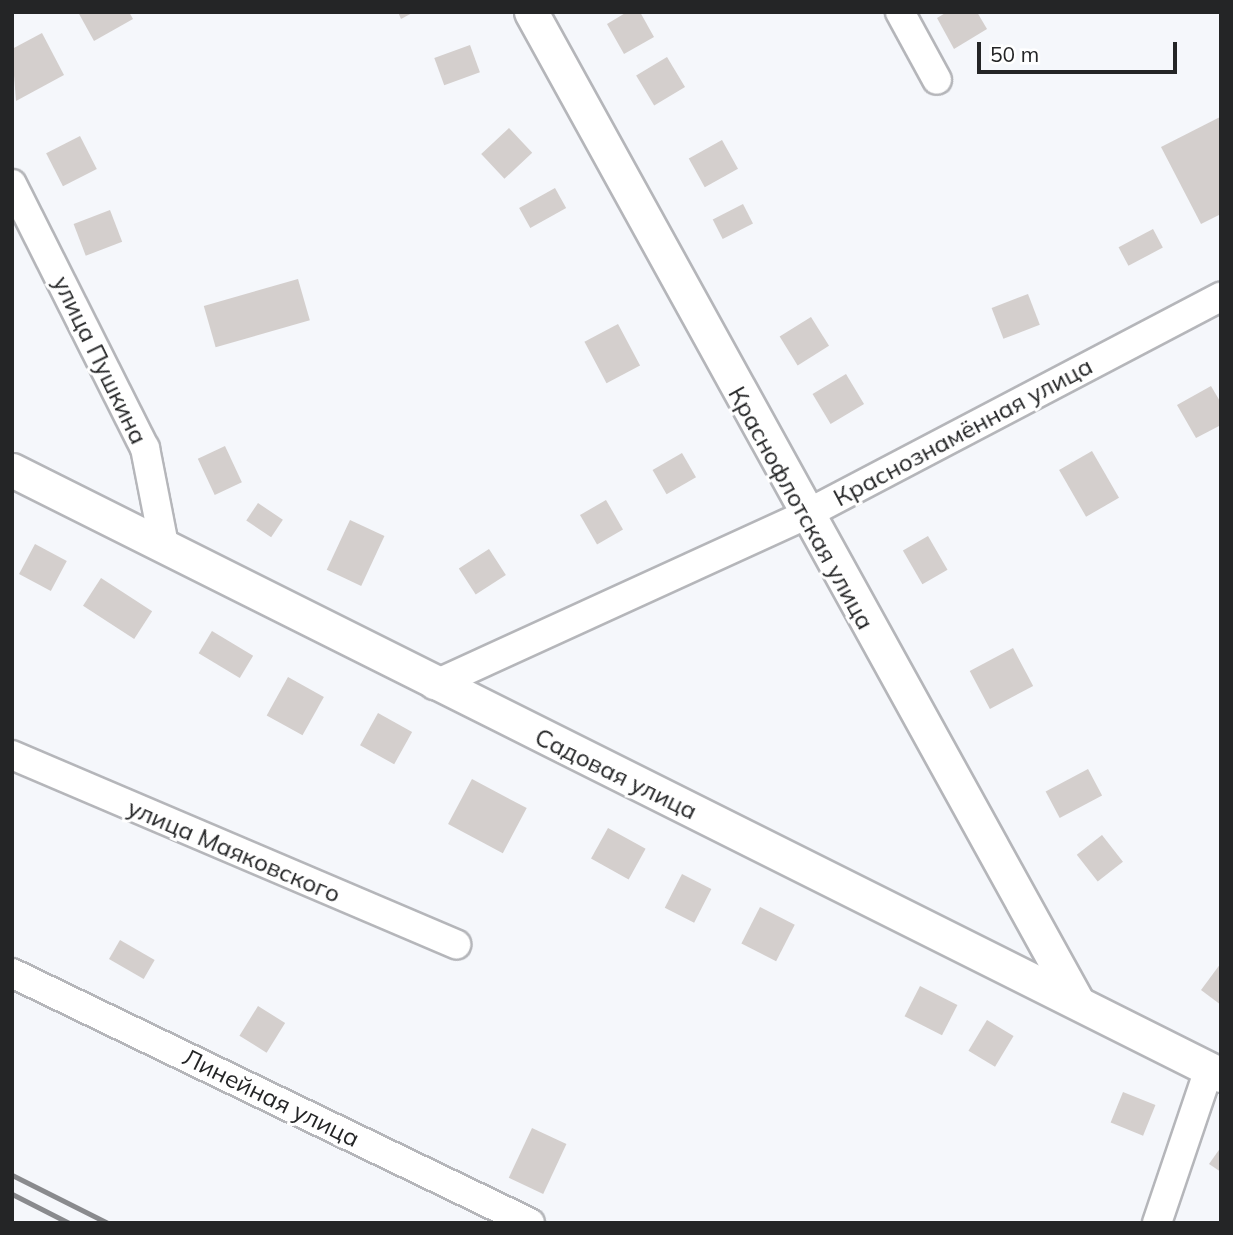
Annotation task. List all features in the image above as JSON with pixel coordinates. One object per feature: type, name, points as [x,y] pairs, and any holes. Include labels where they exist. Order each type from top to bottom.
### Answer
[{"type":"street","name":"Краснофлотская улица","points":[[531,12],[803,516],[1077,1001]]},
{"type":"street","points":[[900,12],[937,80]]},
{"type":"street","name":"улица Пушкина","points":[[12,184],[145,448],[164,545]]},
{"type":"street","name":"Краснознамённая улица","points":[[434,685],[803,516],[1221,297]]},
{"type":"street","name":"Садовая улица","points":[[12,470],[164,545],[434,685],[1077,1001],[1215,1072]]},
{"type":"street","name":"улица Маяковского","points":[[12,755],[456,944]]},
{"type":"street","name":"Линейная улица","points":[[12,973],[530,1223]]},
{"type":"street","points":[[1157,1223],[1215,1072]]},
{"type":"building","points":[[78,12],[129,12],[133,19],[94,41]]},
{"type":"building","points":[[398,12],[414,12],[401,19]]},
{"type":"building","points":[[627,12],[640,12],[654,37],[624,54],[607,24]]},
{"type":"building","points":[[947,12],[977,12],[987,29],[954,49],[937,18]]},
{"type":"building","points":[[42,33],[64,75],[16,101],[12,49]]},
{"type":"building","points":[[470,45],[480,72],[444,85],[434,58]]},
{"type":"building","points":[[667,57],[685,87],[654,106],[636,76]]},
{"type":"building","points":[[1220,117],[1221,214],[1201,224],[1161,147]]},
{"type":"building","points":[[509,128],[532,153],[504,179],[481,154]]},
{"type":"building","points":[[80,136],[97,169],[63,186],[46,153]]},
{"type":"building","points":[[722,140],[738,169],[705,187],[689,158]]},
{"type":"building","points":[[555,188],[566,208],[530,228],[519,208]]},
{"type":"building","points":[[743,204],[753,224],[723,239],[713,219]]},
{"type":"building","points":[[110,210],[122,242],[86,256],[74,224]]},
{"type":"building","points":[[1153,229],[1163,248],[1128,266],[1119,247]]},
{"type":"building","points":[[298,279],[310,320],[216,347],[204,306]]},
{"type":"building","points":[[1028,294],[1040,325],[1003,339],[992,308]]},
{"type":"building","points":[[811,317],[829,346],[798,365],[780,337]]},
{"type":"building","points":[[618,324],[640,365],[607,383],[584,342]]},
{"type":"building","points":[[846,374],[864,404],[831,424],[813,394]]},
{"type":"building","points":[[1211,386],[1221,403],[1221,425],[1196,438],[1177,405]]},
{"type":"building","points":[[225,446],[242,482],[215,495],[198,459]]},
{"type":"building","points":[[1092,451],[1119,498],[1086,517],[1059,470]]},
{"type":"building","points":[[682,453],[696,477],[667,494],[653,470]]},
{"type":"building","points":[[606,500],[623,529],[597,544],[580,515]]},
{"type":"building","points":[[258,503],[283,520],[271,537],[246,520]]},
{"type":"building","points":[[350,520],[384,536],[361,586],[327,570]]},
{"type":"building","points":[[928,536],[948,570],[922,584],[903,550]]},
{"type":"building","points":[[35,544],[67,561],[51,591],[19,574]]},
{"type":"building","points":[[489,549],[506,575],[476,595],[459,569]]},
{"type":"building","points":[[101,578],[152,611],[134,639],[83,606]]},
{"type":"building","points":[[212,631],[253,656],[240,678],[199,653]]},
{"type":"building","points":[[1013,648],[1033,686],[990,709],[970,671]]},
{"type":"building","points":[[288,677],[324,697],[303,735],[267,715]]},
{"type":"building","points":[[378,713],[412,732],[394,764],[360,745]]},
{"type":"building","points":[[1088,769],[1102,795],[1060,818],[1046,792]]},
{"type":"building","points":[[472,779],[527,808],[503,853],[448,824]]},
{"type":"building","points":[[608,828],[646,849],[629,879],[591,859]]},
{"type":"building","points":[[1102,835],[1123,862],[1098,881],[1077,855]]},
{"type":"building","points":[[682,874],[711,889],[694,923],[665,908]]},
{"type":"building","points":[[760,907],[795,925],[776,961],[741,944]]},
{"type":"building","points":[[120,940],[155,960],[144,979],[109,959]]},
{"type":"building","points":[[1221,963],[1221,1005],[1201,990]]},
{"type":"building","points":[[920,986],[957,1005],[942,1035],[905,1016]]},
{"type":"building","points":[[258,1006],[285,1023],[267,1053],[239,1036]]},
{"type":"building","points":[[987,1020],[1014,1036],[995,1067],[968,1051]]},
{"type":"building","points":[[1123,1092],[1155,1105],[1143,1136],[1111,1123]]},
{"type":"building","points":[[532,1128],[566,1144],[543,1194],[509,1178]]},
{"type":"building","points":[[1221,1147],[1221,1172],[1209,1164]]},
{"type":"railway","points":[[12,1175],[108,1223]]},
{"type":"railway","points":[[12,1194],[69,1223]]}]
